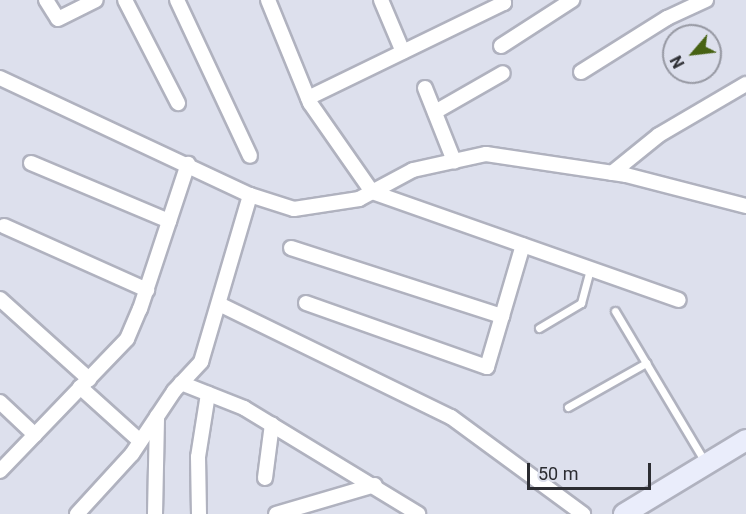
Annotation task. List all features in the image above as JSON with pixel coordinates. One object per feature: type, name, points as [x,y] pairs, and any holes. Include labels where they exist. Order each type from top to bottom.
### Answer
[{"type":"main road","points":[[624,514],[746,440]]},
{"type":"street","points":[[46,0],[58,19],[96,0]]},
{"type":"street","points":[[125,0],[178,103]]},
{"type":"street","points":[[177,0],[250,156]]},
{"type":"street","points":[[268,0],[308,98],[372,192],[679,300]]},
{"type":"street","points":[[381,0],[402,52]]},
{"type":"street","points":[[308,98],[504,3],[502,0]]},
{"type":"street","points":[[501,46],[572,0]]},
{"type":"street","points":[[581,72],[667,18],[706,0]]},
{"type":"street","points":[[435,112],[502,73]]},
{"type":"street","points":[[0,79],[188,164],[250,195],[294,209],[359,199],[413,170],[486,154],[612,173],[740,205],[746,194]]},
{"type":"street","points":[[612,173],[659,135],[746,84]]},
{"type":"street","points":[[425,88],[454,161]]},
{"type":"street","points":[[31,163],[169,221]]},
{"type":"street","points":[[0,471],[127,339],[147,290],[188,164]]},
{"type":"street","points":[[77,514],[140,441],[181,383],[201,362],[250,195]]},
{"type":"street","points":[[3,226],[147,290]]},
{"type":"street","points":[[306,303],[487,367],[523,245]]},
{"type":"street","points":[[291,248],[502,316]]},
{"type":"street","points":[[0,299],[140,441]]},
{"type":"street","points":[[219,304],[451,417],[583,514]]},
{"type":"street","points":[[181,383],[272,424],[375,485],[418,514]]},
{"type":"street","points":[[199,514],[198,457],[208,394]]},
{"type":"street","points":[[0,402],[35,435]]},
{"type":"street","points":[[155,514],[157,416]]},
{"type":"street","points":[[266,478],[272,424]]},
{"type":"street","points":[[276,514],[375,485]]},
{"type":"lane","points":[[539,328],[581,303],[590,269]]},
{"type":"lane","points":[[615,311],[706,464]]},
{"type":"lane","points":[[568,407],[646,363]]}]
